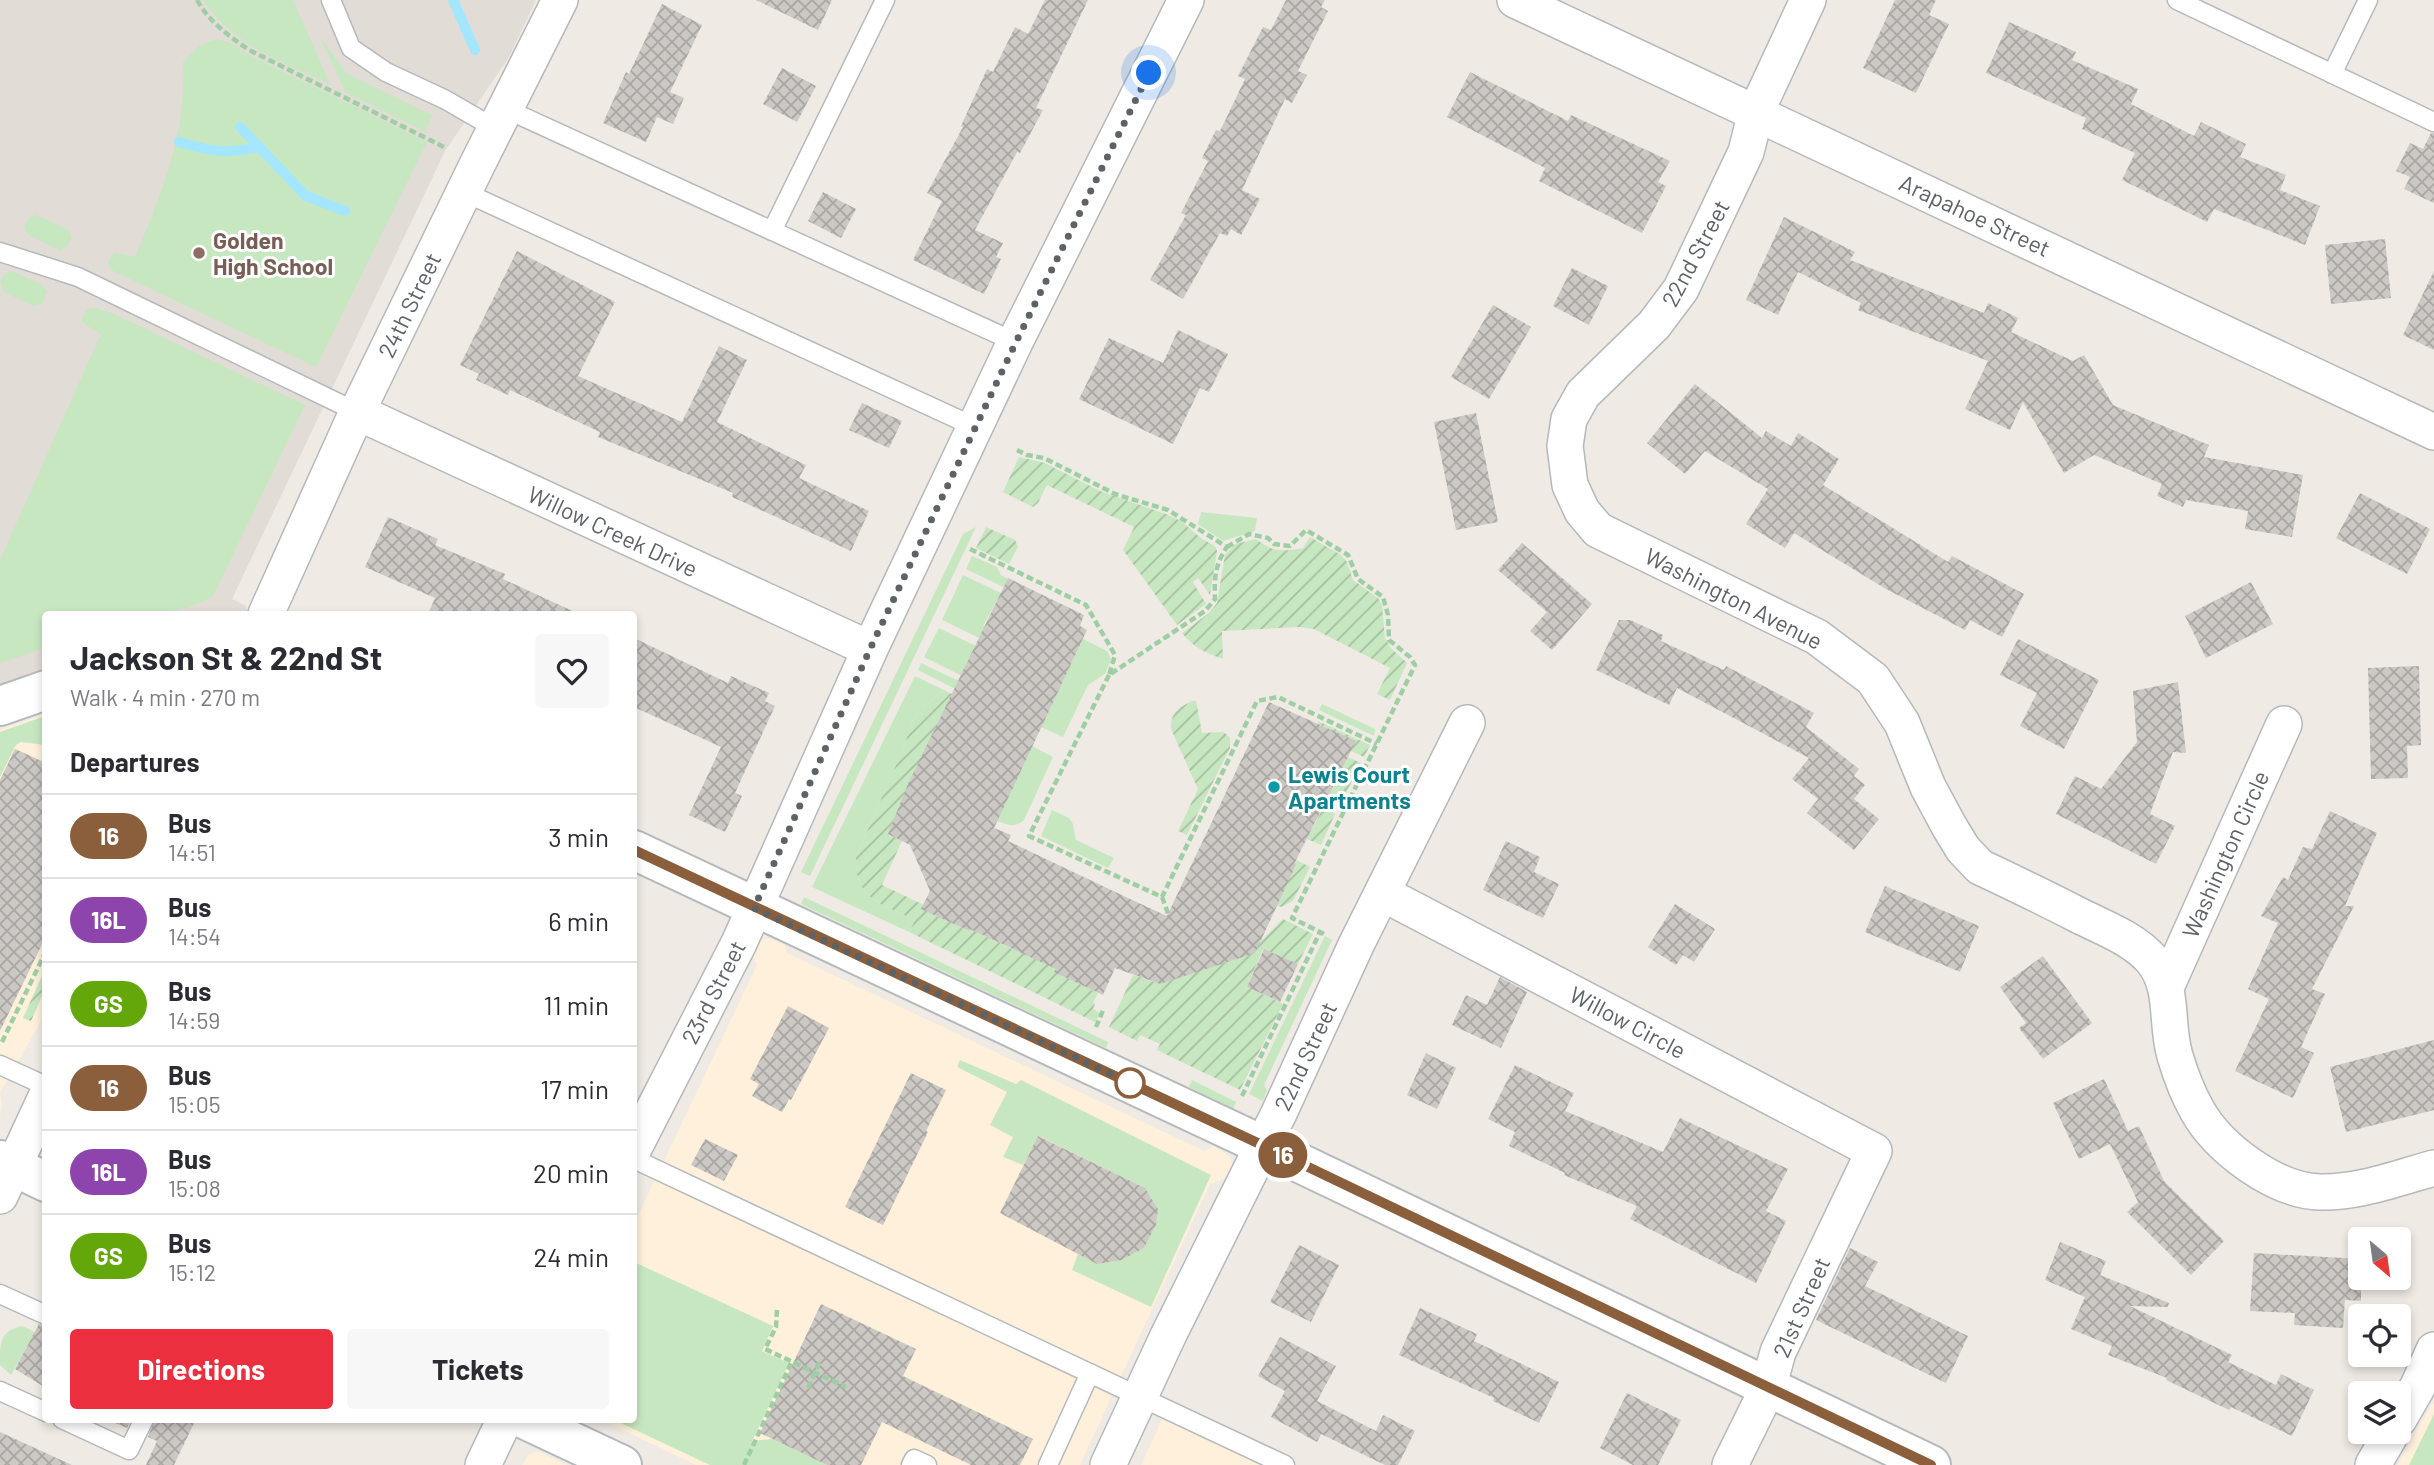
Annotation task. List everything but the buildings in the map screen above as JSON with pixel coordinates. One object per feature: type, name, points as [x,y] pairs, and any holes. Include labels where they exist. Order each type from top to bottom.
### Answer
[{"type":"main road","points":[[0,706],[42,691]]},
{"type":"main road","points":[[637,851],[1262,1145],[1931,1465]]},
{"type":"main road","points":[[533,1423],[622,1465]]},
{"type":"street","name":"24th Street","points":[[267,611],[357,412],[560,0]]},
{"type":"street","name":"23rd Street","points":[[637,1142],[739,943],[870,649],[975,427],[1186,0]]},
{"type":"street","name":"Arapahoe Street","points":[[1515,0],[2434,432]]},
{"type":"street","name":"22nd Street","points":[[1570,485],[1565,446],[1569,419],[1583,394],[1654,325],[1681,289],[1746,152],[1755,112],[1808,0]]},
{"type":"street","name":"Willow Creek Drive","points":[[357,412],[870,649]]},
{"type":"street","name":"Washington Avenue","points":[[1570,485],[1582,511],[1598,530],[1817,637],[1872,679],[1902,723],[1928,787],[1949,827],[1963,849],[1980,867],[2124,938],[2151,959],[2167,985],[2174,1054],[2197,1110],[2236,1155],[2262,1173],[2318,1192],[2352,1190],[2434,1168]]},
{"type":"street","name":"22nd Street","points":[[1108,1465],[1356,945],[1467,723]]},
{"type":"street","name":"Washington Circle","points":[[2167,985],[2284,724]]},
{"type":"street","name":"Willow Circle","points":[[1382,893],[1874,1150]]},
{"type":"street","points":[[15,1176],[42,1107]]},
{"type":"street","name":"21st Street","points":[[1730,1465],[1768,1388],[1778,1352],[1874,1150]]},
{"type":"street","points":[[2411,1406],[2426,1390],[2434,1350]]},
{"type":"street","points":[[483,1465],[503,1423]]},
{"type":"street","points":[[2373,1465],[2385,1444]]},
{"type":"lane","points":[[331,0],[351,48],[386,72],[446,100],[501,119],[772,231],[1016,342]]},
{"type":"lane","points":[[772,231],[885,0]]},
{"type":"lane","points":[[2177,0],[2434,122]]},
{"type":"lane","points":[[2332,74],[2368,0]]},
{"type":"lane","points":[[464,192],[975,427]]},
{"type":"lane","points":[[0,252],[78,277],[357,412]]},
{"type":"lane","points":[[0,1065],[42,1084]]},
{"type":"lane","points":[[637,1160],[1285,1465]]},
{"type":"lane","points":[[0,1294],[42,1313]]},
{"type":"lane","points":[[1048,1465],[1090,1373]]},
{"type":"lane","points":[[0,1391],[42,1410]]},
{"type":"lane","points":[[71,1423],[129,1450],[142,1423]]},
{"type":"lane","points":[[911,1465],[914,1459],[927,1465]]},
{"type":"path","points":[[197,0],[221,31],[249,50],[450,150]]},
{"type":"path","points":[[1017,450],[1044,458],[1115,494],[1168,510],[1227,547]]},
{"type":"path","points":[[1109,675],[1205,611],[1215,599],[1214,581],[1218,559],[1227,547],[1249,534],[1268,538],[1274,544],[1290,546],[1306,530],[1349,555],[1358,579],[1383,597],[1388,615],[1389,640],[1415,664],[1292,918],[1356,945]]},
{"type":"path","points":[[970,550],[1086,605],[1115,655],[1109,675],[1029,836],[1161,897],[1169,916]]},
{"type":"path","points":[[1161,897],[1257,701],[1278,697],[1377,744]]},
{"type":"path","points":[[1242,1096],[1320,932]]},
{"type":"path","points":[[0,1046],[42,959]]},
{"type":"path","points":[[1095,1028],[1104,1009]]},
{"type":"path","points":[[777,1310],[776,1327],[765,1349],[846,1387]]},
{"type":"path","points":[[808,1388],[821,1359]]},
{"type":"path","points":[[744,1465],[792,1362]]},
{"type":"shaded area","name":"Golden High School","points":[[0,0],[536,0],[509,57],[445,151],[232,599],[245,605],[246,611],[42,611],[42,671],[0,685]]},
{"type":"shaded area","points":[[42,715],[42,1019],[0,1093],[0,730]]},
{"type":"shaded area","points":[[769,938],[785,945],[787,953],[1204,1151],[1214,1146],[1229,1156],[1232,1164],[1230,1172],[1226,1178],[1210,1184],[1080,1465],[696,1465],[608,1423],[637,1423],[637,1218],[757,965],[752,954],[758,941]]},
{"type":"shaded area","points":[[2434,1404],[2434,1465],[2398,1465]]},
{"type":"shaded area","points":[[1167,1409],[1285,1465],[1141,1465]]},
{"type":"shaded area","points":[[535,1452],[567,1465],[522,1465],[529,1454]]},
{"type":"green space","points":[[203,0],[293,0],[330,84],[277,60],[244,41],[215,16]]},
{"type":"green space","points":[[320,37],[347,74],[432,115],[426,132],[345,92]]},
{"type":"green space","points":[[217,39],[233,44],[249,55],[427,142],[316,367],[113,271],[108,265],[115,252],[135,257],[163,186],[177,138],[183,62],[200,45]]},
{"type":"green space","points":[[36,215],[69,230],[72,238],[68,245],[60,251],[27,234],[24,226],[30,217]]},
{"type":"green space","points":[[12,271],[42,285],[47,292],[43,303],[34,306],[4,292],[0,282],[4,275]]},
{"type":"green space","points":[[89,308],[114,314],[305,405],[213,596],[170,611],[42,611],[42,649],[0,663],[0,560],[102,335],[82,322],[83,315]]},
{"type":"green space","points":[[1019,457],[1045,463],[1100,491],[1166,514],[1181,521],[1215,546],[1217,551],[1210,595],[1198,578],[1193,582],[1206,604],[1177,625],[1123,550],[1134,527],[1047,485],[1033,507],[1003,492]]},
{"type":"green space","points":[[1201,512],[1257,518],[1255,531],[1223,541],[1198,524]]},
{"type":"green space","points":[[976,527],[810,876],[801,872],[963,534]]},
{"type":"green space","points":[[986,527],[1015,540],[1018,547],[1009,564],[976,548]]},
{"type":"green space","points":[[1310,537],[1341,555],[1347,562],[1353,580],[1378,598],[1382,605],[1385,638],[1391,648],[1407,663],[1390,700],[1377,694],[1390,668],[1314,629],[1299,627],[1222,631],[1223,659],[1191,643],[1182,633],[1209,613],[1217,603],[1225,555],[1235,544],[1256,539],[1273,549],[1289,550],[1303,548]]},
{"type":"green space","points":[[972,556],[997,567],[1001,575],[1008,579],[1003,587],[966,569]]},
{"type":"green space","points":[[963,575],[1001,593],[983,626],[994,631],[979,638],[942,620]]},
{"type":"green space","points":[[939,628],[976,646],[970,680],[924,657]]},
{"type":"green space","points":[[1083,639],[1107,651],[1111,659],[1105,674],[1088,685],[1063,737],[1041,727]]},
{"type":"green space","points":[[921,663],[967,685],[963,693],[918,670]]},
{"type":"green space","points":[[915,676],[944,690],[919,710],[911,723],[905,744],[856,857],[860,883],[865,892],[872,899],[915,920],[909,932],[812,887]]},
{"type":"green space","points":[[944,690],[960,698],[888,834],[902,841],[882,885],[924,905],[922,909],[968,931],[974,919],[983,935],[1012,949],[1059,961],[1055,972],[1098,993],[1093,1009],[1100,1013],[1095,1022],[909,932],[915,920],[872,899],[860,883],[856,857],[905,744],[911,723],[919,710]]},
{"type":"green space","points":[[1196,701],[1202,733],[1224,732],[1230,738],[1230,748],[1187,835],[1178,831],[1198,789],[1171,729],[1171,723],[1176,712]]},
{"type":"green space","points":[[1322,704],[1375,729],[1374,736],[1319,710]]},
{"type":"green space","points":[[42,717],[42,745],[21,742],[16,745],[0,777],[0,732]]},
{"type":"green space","points":[[1318,721],[1370,745],[1364,757],[1351,751],[1355,741],[1318,724]]},
{"type":"green space","points":[[1022,741],[1053,757],[1024,820],[1008,825],[997,821]]},
{"type":"green space","points":[[1348,757],[1361,763],[1339,807],[1315,796],[1321,784],[1333,788]]},
{"type":"green space","points":[[1323,808],[1335,814],[1321,845],[1298,835],[1301,829],[1310,833]]},
{"type":"green space","points":[[1052,810],[1071,820],[1076,840],[1114,858],[1108,868],[1041,836]]},
{"type":"green space","points":[[1288,856],[1310,867],[1293,901],[1281,907],[1268,902],[1281,895],[1296,866],[1286,860]]},
{"type":"green space","points":[[804,897],[1108,1042],[1106,1048],[801,904]]},
{"type":"green space","points":[[1283,919],[1313,934],[1298,964],[1263,949],[1247,987],[1283,1004],[1240,1090],[1157,1050],[1160,1044],[1140,1035],[1137,1041],[1109,1027],[1133,975],[1160,984],[1259,943]]},
{"type":"green space","points":[[1325,936],[1332,940],[1264,1085],[1267,1090],[1263,1101],[1249,1094]]},
{"type":"green space","points":[[42,976],[42,996],[31,1021],[23,1018]]},
{"type":"green space","points":[[960,1060],[1016,1084],[1021,1080],[1211,1175],[1151,1307],[1072,1270],[1078,1254],[1097,1264],[1122,1260],[1144,1248],[1156,1225],[1158,1209],[1145,1188],[1039,1136],[1023,1165],[1003,1157],[1013,1137],[990,1125],[1007,1092],[957,1067]]},
{"type":"green space","points":[[1192,1080],[1236,1102],[1233,1109],[1189,1087]]},
{"type":"green space","points":[[637,1263],[773,1326],[762,1351],[789,1363],[752,1441],[772,1439],[827,1465],[710,1465],[621,1423],[637,1423]]},
{"type":"green space","points":[[22,1326],[35,1332],[11,1375],[0,1365],[1,1344],[5,1334]]},
{"type":"green space","points":[[2434,1414],[2434,1465],[2409,1465]]},
{"type":"waterway","points":[[453,0],[475,50]]},
{"type":"waterway","points":[[240,127],[306,196],[345,211]]},
{"type":"waterway","points":[[179,142],[219,151],[260,147]]},
{"type":"bus line","name":"16","points":[[637,851],[1262,1145],[1931,1465]]},
{"type":"place","name":"Golden High School","points":[[199,253]]},
{"type":"place","name":"Lewis Court Apartments","points":[[1274,787]]},
{"type":"route","points":[[1130,1083],[1137,1086],[754,908],[870,649],[1016,342],[1149,73]]}]
